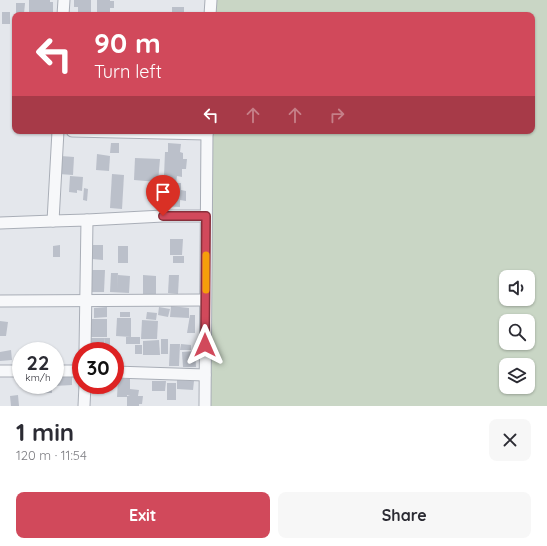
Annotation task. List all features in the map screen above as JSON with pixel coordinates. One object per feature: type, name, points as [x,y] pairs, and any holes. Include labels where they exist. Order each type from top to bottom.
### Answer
[{"type":"street","points":[[63,12],[64,0]]},
{"type":"street","points":[[210,12],[211,0]]},
{"type":"street","points":[[53,220],[58,134]]},
{"type":"street","points":[[205,406],[207,134]]},
{"type":"street","points":[[0,223],[163,216],[206,216]]},
{"type":"street","points":[[85,342],[87,220]]},
{"type":"street","points":[[0,301],[206,300]]},
{"type":"street","points":[[0,371],[12,371]]},
{"type":"street","points":[[124,372],[205,375]]},
{"type":"street","points":[[84,406],[85,394]]},
{"type":"green space","points":[[212,0],[547,0],[547,406],[207,406],[211,134],[535,134],[535,12],[212,12]]},
{"type":"building","points":[[29,0],[50,0],[50,2],[53,2],[53,12],[29,12]]},
{"type":"building","points":[[74,0],[91,0],[91,12],[78,12],[78,7],[74,7]]},
{"type":"building","points":[[97,0],[114,1],[114,8],[110,8],[110,12],[97,12]]},
{"type":"building","points":[[16,3],[25,3],[24,12],[16,12]]},
{"type":"building","points":[[172,7],[184,7],[184,12],[172,12]]},
{"type":"building","points":[[2,12],[10,12],[10,24],[2,24]]},
{"type":"building","points":[[111,143],[119,143],[119,153],[110,153]]},
{"type":"building","points":[[168,143],[181,144],[180,152],[183,153],[183,159],[187,159],[186,169],[182,169],[182,177],[177,176],[176,183],[181,183],[181,190],[186,191],[186,201],[180,200],[180,207],[160,206],[161,182],[165,182],[165,152],[168,152]]},
{"type":"building","points":[[97,154],[110,156],[109,171],[96,170]]},
{"type":"building","points":[[61,156],[74,157],[73,175],[59,174]]},
{"type":"building","points":[[135,158],[160,159],[158,182],[134,180]]},
{"type":"building","points":[[112,174],[124,175],[122,209],[110,208]]},
{"type":"building","points":[[70,176],[83,177],[82,191],[77,190],[77,193],[69,192]]},
{"type":"building","points":[[84,188],[88,189],[87,201],[83,200]]},
{"type":"building","points":[[170,239],[183,239],[182,255],[170,255]]},
{"type":"building","points":[[60,245],[60,257],[53,257],[53,246]]},
{"type":"building","points":[[93,245],[103,245],[103,260],[92,259]]},
{"type":"building","points":[[118,246],[128,246],[128,263],[118,263]]},
{"type":"building","points":[[173,256],[184,256],[184,263],[173,263]]},
{"type":"building","points":[[92,270],[105,270],[104,292],[91,292]]},
{"type":"building","points":[[111,273],[118,273],[117,289],[118,275],[130,276],[129,293],[110,292]]},
{"type":"building","points":[[143,275],[156,276],[156,294],[143,294]]},
{"type":"building","points":[[169,275],[179,275],[178,294],[168,293]]},
{"type":"building","points":[[171,306],[189,308],[189,318],[170,317]]},
{"type":"building","points":[[107,307],[107,317],[94,318],[94,308]]},
{"type":"building","points":[[159,307],[170,309],[168,317],[158,315]]},
{"type":"building","points":[[120,312],[130,312],[130,317],[120,317]]},
{"type":"building","points":[[147,312],[157,313],[156,320],[146,319]]},
{"type":"building","points":[[190,315],[195,315],[195,333],[187,333]]},
{"type":"building","points":[[117,318],[131,318],[131,337],[116,336]]},
{"type":"building","points":[[90,319],[107,319],[107,337],[90,337]]},
{"type":"building","points":[[142,320],[158,321],[157,339],[141,339]]},
{"type":"building","points":[[0,321],[8,322],[6,336],[0,336]]},
{"type":"building","points":[[126,337],[140,337],[140,344],[126,344]]},
{"type":"building","points":[[91,338],[104,338],[104,342],[91,342]]},
{"type":"building","points":[[104,338],[110,338],[110,342],[104,342]]},
{"type":"building","points":[[161,339],[168,339],[168,354],[161,354]]},
{"type":"building","points":[[159,340],[160,355],[143,355],[143,341]]},
{"type":"building","points":[[170,344],[180,344],[179,366],[169,366]]},
{"type":"building","points":[[181,344],[191,345],[191,350],[180,350]]},
{"type":"building","points":[[135,345],[142,345],[142,354],[135,354]]},
{"type":"building","points":[[11,350],[12,360],[0,361],[0,352]]},
{"type":"building","points":[[195,351],[196,367],[183,367],[182,352]]},
{"type":"building","points":[[64,377],[72,377],[72,385],[64,385]]},
{"type":"building","points":[[124,379],[130,379],[130,389],[139,390],[138,396],[143,396],[142,404],[139,404],[139,406],[127,406],[127,397],[117,397],[117,394],[124,394]]},
{"type":"building","points":[[177,380],[194,381],[193,390],[177,389]]},
{"type":"building","points":[[152,381],[166,381],[165,391],[152,391]]},
{"type":"building","points":[[167,383],[176,383],[176,400],[167,400]]},
{"type":"building","points":[[18,395],[19,406],[11,406],[10,396]]},
{"type":"slow traffic","points":[[206,255],[206,290]]},
{"type":"route","points":[[163,216],[206,216],[205,345]]}]
